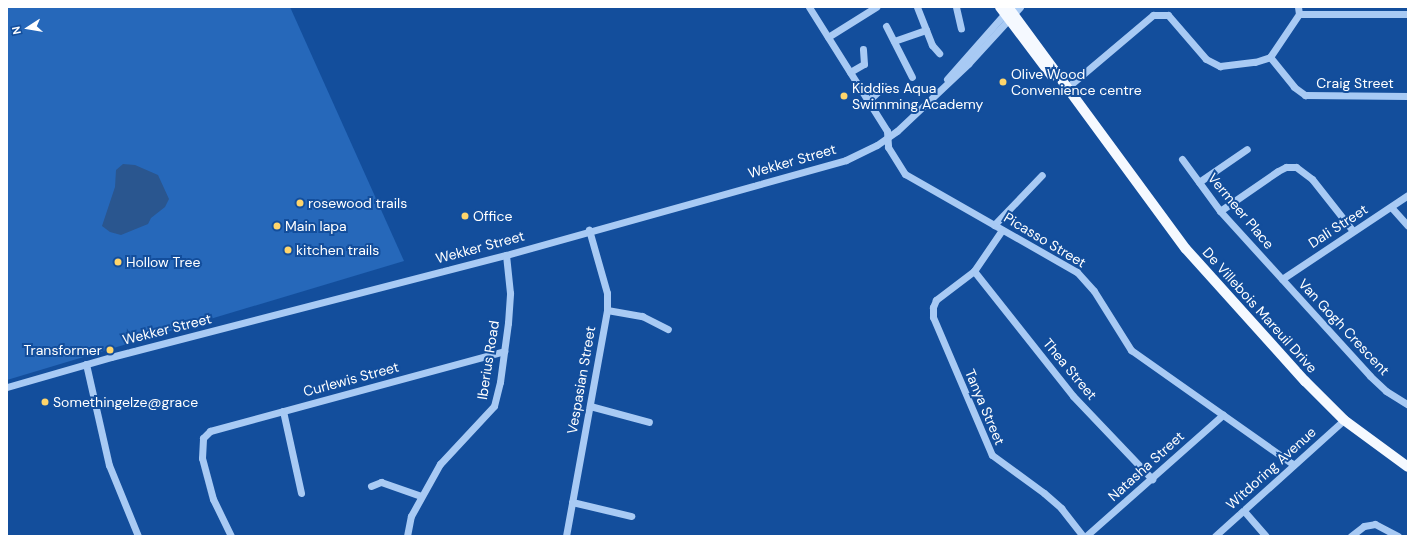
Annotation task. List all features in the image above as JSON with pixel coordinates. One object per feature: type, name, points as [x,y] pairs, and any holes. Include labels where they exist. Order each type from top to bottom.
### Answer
[{"type":"main road","name":"De Villebois Mareuil Drive","points":[[1009,10],[1066,89],[1186,249],[1305,381],[1344,420],[1408,467]]},
{"type":"street","name":"Picasso Street","points":[[809,7],[887,131],[886,140],[895,161],[905,174],[1082,276],[1131,350],[1294,465]]},
{"type":"street","points":[[828,37],[876,7]]},
{"type":"street","points":[[917,7],[926,30],[940,53]]},
{"type":"street","points":[[956,7],[961,28]]},
{"type":"street","name":"Wekker Street","points":[[7,387],[86,364],[506,254],[846,160],[886,140],[939,91],[958,64],[1009,10]]},
{"type":"street","points":[[1066,89],[1139,25],[1158,14],[1168,15],[1212,64],[1220,66],[1238,64],[1270,57],[1298,11],[1408,14]]},
{"type":"street","points":[[886,26],[912,77]]},
{"type":"street","points":[[894,41],[926,30]]},
{"type":"street","points":[[850,72],[864,64],[863,49]]},
{"type":"street","name":"Craig Street","points":[[1270,57],[1294,87],[1305,94],[1408,96]]},
{"type":"street","points":[[868,102],[884,86]]},
{"type":"street","points":[[1200,182],[1247,149]]},
{"type":"street","name":"Vermeer Place","points":[[1182,159],[1220,210],[1282,279]]},
{"type":"street","points":[[1220,210],[1278,171],[1286,167],[1296,167],[1312,180],[1353,231]]},
{"type":"street","points":[[994,225],[1042,175]]},
{"type":"street","name":"Dali Street","points":[[1282,279],[1408,195]]},
{"type":"street","points":[[1391,206],[1408,226]]},
{"type":"street","name":"Vespasian Street","points":[[566,536],[607,310],[607,294],[589,230]]},
{"type":"street","points":[[974,271],[1002,230]]},
{"type":"street","name":"Iberius Road","points":[[407,536],[412,516],[421,496],[440,464],[494,406],[504,351],[510,293],[506,254]]},
{"type":"street","name":"Tanya Street","points":[[974,271],[936,300],[932,311],[934,321],[992,456],[1044,493],[1060,508],[1084,536]]},
{"type":"street","name":"Thea Street","points":[[974,271],[1074,396],[1152,478]]},
{"type":"street","name":"Van Gogh Crescent","points":[[1282,279],[1370,376],[1386,391],[1408,404]]},
{"type":"street","points":[[607,310],[642,316],[668,329]]},
{"type":"street","name":"Curlewis Street","points":[[231,536],[213,498],[202,458],[202,443],[206,434],[225,426],[504,351]]},
{"type":"street","points":[[86,364],[109,466],[138,536]]},
{"type":"street","points":[[590,406],[650,422]]},
{"type":"street","points":[[283,411],[301,493]]},
{"type":"street","name":"Natasha Street","points":[[1084,536],[1152,478],[1223,414]]},
{"type":"street","name":"Witdoring Avenue","points":[[1215,536],[1344,420]]},
{"type":"street","points":[[371,486],[381,482],[421,496]]},
{"type":"street","points":[[572,502],[631,516]]},
{"type":"street","points":[[1244,511],[1266,536]]},
{"type":"street","points":[[1351,536],[1364,526],[1376,524],[1398,536]]},
{"type":"shaded area","points":[[7,7],[290,7],[404,261],[7,380]]},
{"type":"shaded area","points":[[123,164],[135,165],[158,175],[169,199],[165,207],[151,218],[148,224],[121,235],[110,232],[102,226],[115,187],[116,170]]},
{"type":"place","name":"Olive Wood Convenience centre","points":[[1003,82]]},
{"type":"place","name":"Kiddies Aqua Swimming Academy","points":[[844,96]]},
{"type":"place","name":"rosewood trails","points":[[300,203]]},
{"type":"place","name":"Office","points":[[465,216]]},
{"type":"place","name":"Main lapa","points":[[277,226]]},
{"type":"place","name":"kitchen trails","points":[[288,250]]},
{"type":"place","name":"Hollow Tree","points":[[118,262]]},
{"type":"place","name":"Transformer","points":[[110,350]]},
{"type":"place","name":"Somethingelze@grace","points":[[45,402]]}]
